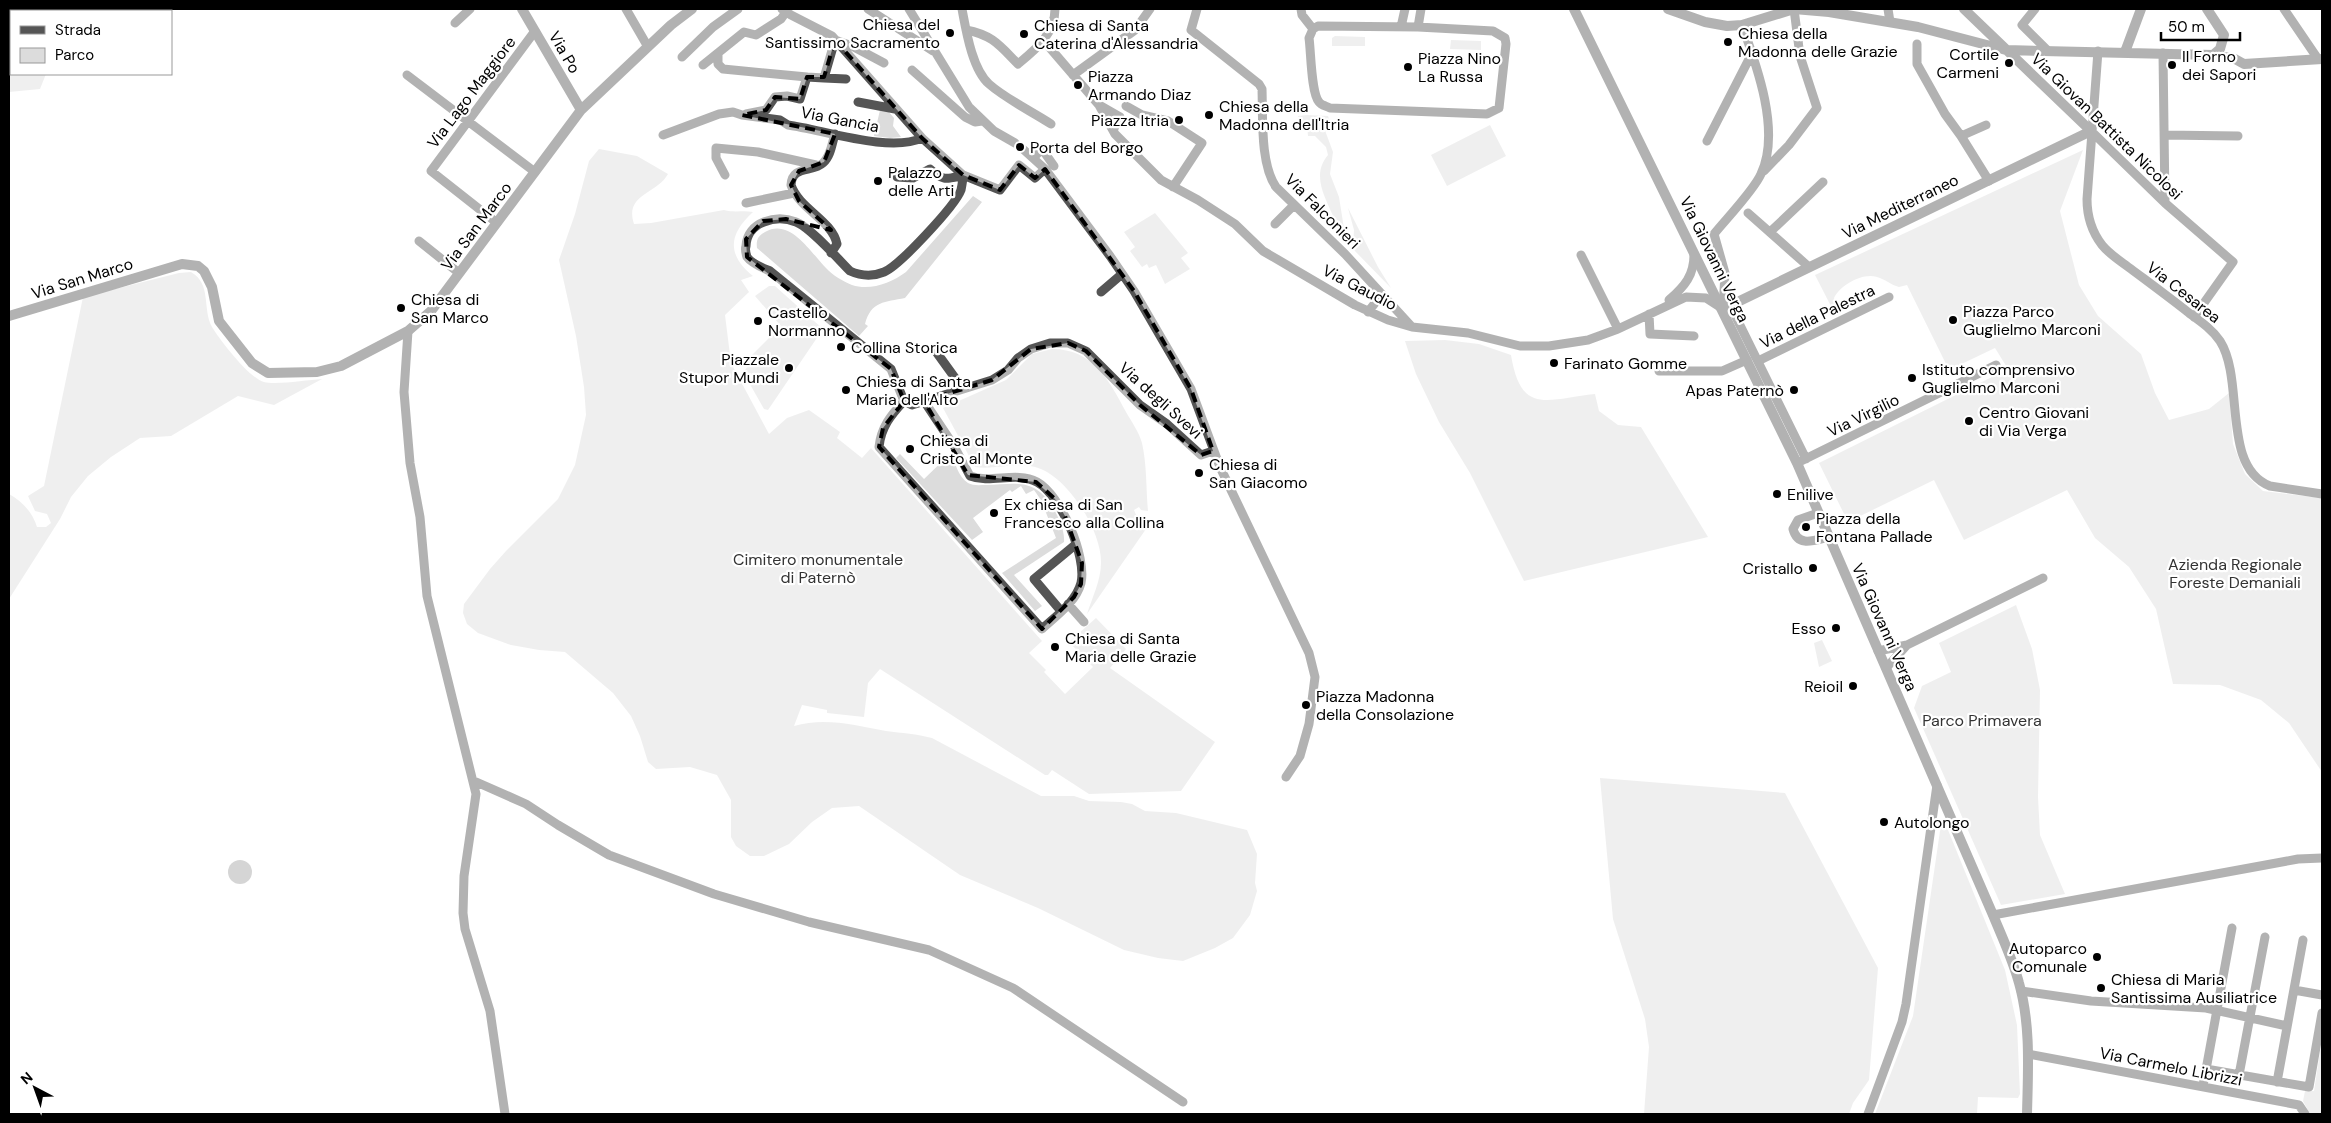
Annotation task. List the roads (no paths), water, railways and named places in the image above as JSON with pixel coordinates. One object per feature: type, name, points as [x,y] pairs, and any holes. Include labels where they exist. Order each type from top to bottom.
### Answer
[{"type":"street","points":[[455,23],[470,9]]},
{"type":"street","points":[[626,9],[648,47]]},
{"type":"street","name":"Via San Marco","points":[[9,316],[182,264],[190,264],[198,266],[208,277],[219,321],[252,363],[268,373],[329,370],[342,366],[408,331],[430,311],[581,110],[648,47],[692,9]]},
{"type":"street","points":[[682,57],[713,27],[738,9]]},
{"type":"street","points":[[868,9],[936,52]]},
{"type":"street","points":[[909,9],[969,107],[994,131],[1015,143]]},
{"type":"street","points":[[962,9],[966,30],[978,66],[988,83],[1050,124]]},
{"type":"street","points":[[966,30],[982,33],[994,40],[1018,64],[1044,41],[1055,17],[1055,9]]},
{"type":"street","name":"Via Falconieri","points":[[1197,9],[1191,30],[1259,84],[1262,89],[1266,158],[1272,181],[1294,205],[1346,254],[1412,327]]},
{"type":"street","points":[[1301,9],[1302,16],[1313,29]]},
{"type":"street","points":[[1400,27],[1405,9]]},
{"type":"street","points":[[1418,27],[1421,9]]},
{"type":"street","name":"Via Giovanni Verga","points":[[1574,9],[1694,253],[1758,361],[1802,461],[1818,512],[1993,915],[2021,991],[2025,1011],[2028,1054],[2027,1114]]},
{"type":"street","points":[[1668,9],[1705,22],[1727,26],[1742,25],[1794,9],[1830,12],[1890,22],[1979,41],[2006,50],[2098,50],[2163,57],[2213,55],[2235,59],[2244,64],[2320,59]]},
{"type":"street","points":[[1662,307],[1686,297],[1706,298],[1726,307],[1725,273],[1714,234],[1761,175],[1789,145],[1817,108],[1800,56],[1794,9]]},
{"type":"street","points":[[1888,9],[1890,22]]},
{"type":"street","name":"Via Giovan Battista Nicolosi","points":[[1964,9],[2165,203],[2233,262],[2194,317]]},
{"type":"street","points":[[2036,9],[2022,25],[2047,50]]},
{"type":"street","points":[[2125,52],[2141,9]]},
{"type":"street","points":[[2207,9],[2224,35],[2235,59]]},
{"type":"street","points":[[2284,9],[2320,59]]},
{"type":"street","name":"Via Po","points":[[523,11],[581,110]]},
{"type":"street","points":[[718,64],[703,68],[740,34],[748,32],[756,35],[781,19],[787,12],[830,35],[922,138],[964,174],[1000,190],[1019,165],[1035,178],[1045,169]]},
{"type":"street","points":[[1044,41],[1073,75],[1135,30],[1147,12]]},
{"type":"street","points":[[1742,25],[1753,56],[1769,128],[1767,158],[1761,175]]},
{"type":"street","points":[[1318,26],[1418,27],[1493,31],[1505,38],[1506,44],[1499,108],[1487,114],[1330,108],[1318,102],[1315,93],[1309,38],[1313,29],[1318,26]]},
{"type":"street","name":"Via Lago Maggiore","points":[[497,223],[431,171],[536,31]]},
{"type":"street","points":[[2213,55],[2220,49],[2224,35]]},
{"type":"street","points":[[835,40],[852,46],[884,63]]},
{"type":"street","points":[[824,78],[835,40]]},
{"type":"street","points":[[1917,44],[1917,64],[1944,114],[1962,136],[1989,181]]},
{"type":"street","name":"Via Cesarea","points":[[2098,50],[2087,208],[2098,238],[2108,251],[2211,330],[2224,347],[2235,394],[2241,448],[2253,473],[2262,482],[2270,486],[2322,494]]},
{"type":"street","points":[[718,53],[718,64],[723,69],[846,79]]},
{"type":"street","points":[[1706,141],[1748,61],[1753,56]]},
{"type":"street","points":[[2163,57],[2165,203]]},
{"type":"street","points":[[912,70],[965,117],[976,122],[982,121]]},
{"type":"street","points":[[407,75],[535,172]]},
{"type":"street","name":"Via Gaudio","points":[[1073,75],[1099,105],[1120,117],[1114,132],[1175,192],[1235,224],[1263,251],[1368,312],[1412,327],[1468,333],[1520,346],[1548,346],[1588,340],[1618,329],[1662,307]]},
{"type":"street","points":[[742,115],[766,110],[775,97],[787,96],[800,99],[807,77]]},
{"type":"street","points":[[858,102],[896,109]]},
{"type":"street","points":[[1126,106],[1142,115],[1168,121],[1202,143],[1175,192]]},
{"type":"street","name":"Via Gancia","points":[[662,136],[720,114],[733,112],[780,120],[788,125],[886,143],[913,142],[922,138]]},
{"type":"street","points":[[1962,136],[1986,125]]},
{"type":"street","name":"Via Mediterraneo","points":[[1726,307],[2091,131]]},
{"type":"street","points":[[831,252],[837,244],[836,238],[794,193],[791,186],[794,175],[799,171],[819,165],[829,156],[835,134]]},
{"type":"street","points":[[2164,135],[2238,136]]},
{"type":"street","points":[[725,174],[719,166],[716,148],[758,152],[819,165]]},
{"type":"street","points":[[1024,150],[1045,169],[1071,201],[1134,291],[1191,389],[1213,451],[1309,654],[1315,677],[1309,724],[1300,756],[1286,777]]},
{"type":"street","points":[[1033,158],[1042,150],[1054,166]]},
{"type":"street","points":[[897,176],[914,178],[930,169],[939,178],[945,180],[964,174]]},
{"type":"street","points":[[924,402],[954,446],[968,474],[982,479],[1016,478],[1036,482],[1056,499],[1082,563],[1082,576],[1080,584],[1064,608],[1042,629],[882,450],[880,440],[883,428],[904,401],[891,369],[770,271],[752,262],[745,250],[746,239],[751,230],[763,221],[786,219],[802,225],[850,271],[856,274],[875,275],[889,269],[909,252],[954,200],[960,190],[964,174]]},
{"type":"street","points":[[1770,232],[1823,182]]},
{"type":"street","points":[[746,202],[794,193]]},
{"type":"street","points":[[1275,224],[1294,205]]},
{"type":"street","points":[[1748,213],[1809,267]]},
{"type":"street","points":[[419,241],[459,273]]},
{"type":"street","points":[[1662,307],[1689,280],[1694,269],[1694,253]]},
{"type":"street","points":[[1581,255],[1618,329]]},
{"type":"street","points":[[1101,292],[1122,274]]},
{"type":"street","points":[[1368,312],[1382,294]]},
{"type":"street","name":"Via della Palestra","points":[[1758,361],[1889,297]]},
{"type":"street","name":"Via Giovanni Verga","points":[[1726,307],[1747,360],[1802,461]]},
{"type":"street","points":[[1649,314],[1650,334],[1694,336]]},
{"type":"street","points":[[408,331],[404,392],[410,463],[420,517],[427,596],[474,781],[476,803],[464,876],[463,912],[466,929],[490,1011],[505,1114]]},
{"type":"street","name":"Via degli Svevi","points":[[904,401],[912,405],[992,380],[1008,370],[1018,358],[1031,348],[1050,343],[1068,343],[1086,351],[1140,405],[1167,424],[1201,455],[1213,451]]},
{"type":"street","points":[[937,353],[963,389]]},
{"type":"street","points":[[1659,371],[1722,371],[1747,360]]},
{"type":"street","name":"Via Virgilio","points":[[1802,461],[1996,365]]},
{"type":"street","points":[[1818,512],[1798,520],[1793,529],[1794,534],[1806,543],[1829,537]]},
{"type":"street","points":[[1075,545],[1034,579],[1064,608],[1084,622]]},
{"type":"street","points":[[1878,651],[1907,645],[2043,578]]},
{"type":"street","points":[[1886,668],[1907,645]]},
{"type":"street","points":[[474,781],[526,804],[609,855],[714,894],[809,922],[929,950],[988,976],[1013,988],[1183,1102]]},
{"type":"street","points":[[1868,1114],[1902,1022],[1910,985],[1937,785]]},
{"type":"street","points":[[1993,915],[2298,858],[2322,858]]},
{"type":"street","points":[[2203,1086],[2232,928]]},
{"type":"street","points":[[2240,1075],[2264,937]]},
{"type":"street","points":[[2277,1082],[2303,940]]},
{"type":"street","points":[[2294,990],[2322,995]]},
{"type":"street","points":[[2021,991],[2090,1001],[2206,1008],[2287,1026]]},
{"type":"street","points":[[2206,1069],[2309,1087],[2322,1013]]},
{"type":"street","name":"Via Carmelo Librizzi","points":[[2028,1054],[2299,1105],[2305,1114]]},
{"type":"place","name":"Chiesa del Santissimo Sacramento","points":[[950,33]]},
{"type":"place","name":"Chiesa di Santa Caterina d'Alessandria","points":[[1024,34]]},
{"type":"place","name":"Chiesa della Madonna delle Grazie","points":[[1728,42]]},
{"type":"place","name":"Cortile Carmeni","points":[[2009,63]]},
{"type":"place","name":"Il Forno dei Sapori","points":[[2172,65]]},
{"type":"place","name":"Piazza Nino La Russa","points":[[1408,67]]},
{"type":"place","name":"Piazza Armando Diaz","points":[[1078,85]]},
{"type":"place","name":"Chiesa della Madonna dell'Itria","points":[[1209,115]]},
{"type":"place","name":"Piazza Itria","points":[[1179,120]]},
{"type":"place","name":"Porta del Borgo","points":[[1020,147]]},
{"type":"place","name":"Palazzo delle Arti","points":[[878,181]]},
{"type":"place","name":"Chiesa di San Marco","points":[[401,308]]},
{"type":"place","name":"Piazza Parco Guglielmo Marconi","points":[[1953,320]]},
{"type":"place","name":"Castello Normanno","points":[[758,321]]},
{"type":"place","name":"Collina Storica","points":[[841,347]]},
{"type":"place","name":"Farinato Gomme","points":[[1554,363]]},
{"type":"place","name":"Piazzale Stupor Mundi","points":[[789,368]]},
{"type":"place","name":"Istituto comprensivo Guglielmo Marconi","points":[[1912,378]]},
{"type":"place","name":"Chiesa di Santa Maria dell'Alto","points":[[846,390]]},
{"type":"place","name":"Apas Paternò","points":[[1794,390]]},
{"type":"place","name":"Centro Giovani di Via Verga","points":[[1969,421]]},
{"type":"place","name":"Chiesa di Cristo al Monte","points":[[910,449]]},
{"type":"place","name":"Chiesa di San Giacomo","points":[[1199,473]]},
{"type":"place","name":"Enilive","points":[[1777,494]]},
{"type":"place","name":"Ex chiesa di San Francesco alla Collina","points":[[994,513]]},
{"type":"place","name":"Piazza della Fontana Pallade","points":[[1806,527]]},
{"type":"place","name":"Cristallo","points":[[1813,568]]},
{"type":"place","name":"Esso","points":[[1836,628]]},
{"type":"place","name":"Chiesa di Santa Maria delle Grazie","points":[[1055,647]]},
{"type":"place","name":"Reioil","points":[[1853,686]]},
{"type":"place","name":"Piazza Madonna della Consolazione","points":[[1306,705]]},
{"type":"place","name":"Autolongo","points":[[1884,822]]},
{"type":"place","name":"Autoparco Comunale","points":[[2097,957]]},
{"type":"place","name":"Chiesa di Maria Santissima Ausiliatrice","points":[[2101,988]]},
{"type":"park label","name":"Cimitero monumentale di Paternò","points":[[818,568]]},
{"type":"park label","name":"Azienda Regionale Foreste Demaniali","points":[[2235,573]]},
{"type":"park label","name":"Parco Primavera","points":[[1982,720]]}]
